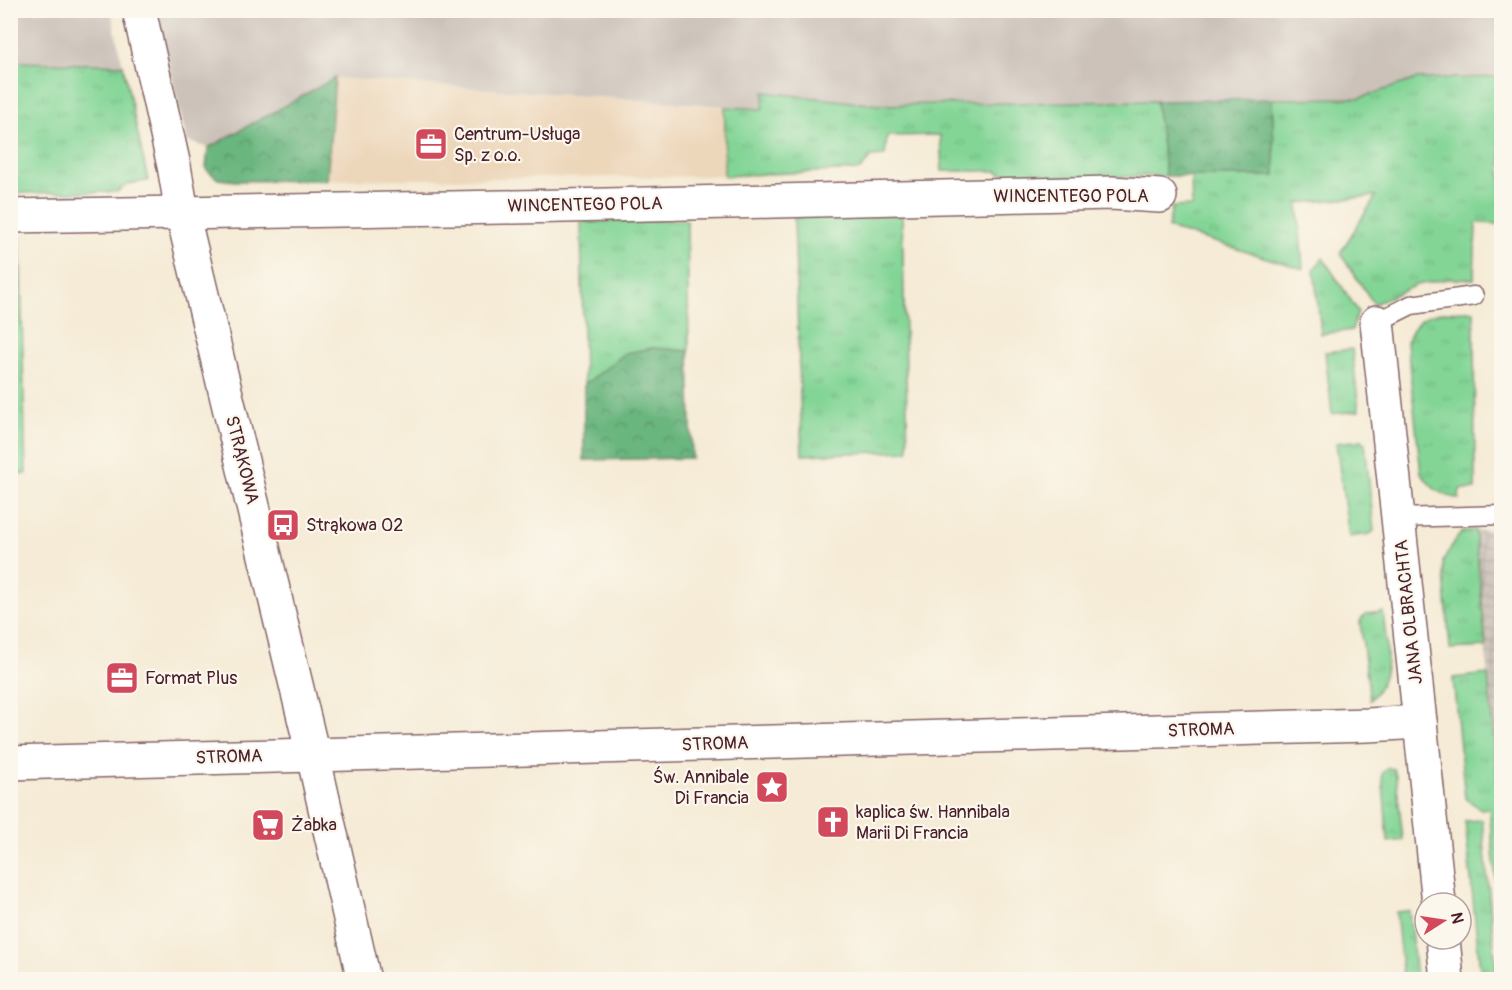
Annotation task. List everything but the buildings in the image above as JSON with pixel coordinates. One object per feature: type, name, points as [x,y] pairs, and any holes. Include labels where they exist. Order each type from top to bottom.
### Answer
[{"type":"street","name":"STRĄKOWA","points":[[139,10],[182,212],[313,755],[364,980]]},
{"type":"street","name":"WINCENTEGO POLA","points":[[10,216],[1100,193],[1160,196]]},
{"type":"street","name":"JANA OLBRACHTA","points":[[1377,322],[1438,891]]},
{"type":"street","name":"STROMA","points":[[10,763],[1356,726],[1420,722]]},
{"type":"street","points":[[1444,951],[1447,980]]},
{"type":"lane","points":[[1377,322],[1411,304],[1474,296]]},
{"type":"lane","points":[[1399,518],[1502,515]]},
{"type":"shaded area","points":[[10,11],[111,11],[148,181],[128,184],[117,192],[11,193]]},
{"type":"shaded area","points":[[157,11],[1501,11],[1501,77],[1417,79],[1360,98],[878,105],[764,92],[763,109],[335,78],[208,148],[187,141]]},
{"type":"shaded area","points":[[335,78],[725,107],[724,176],[327,180]]},
{"type":"shaded area","points":[[1475,530],[1501,530],[1501,824],[1487,663]]},
{"type":"green space","points":[[11,38],[15,38],[16,62],[123,65],[148,181],[128,184],[117,192],[11,193]]},
{"type":"green space","points":[[1501,77],[1501,224],[1476,223],[1474,279],[1447,279],[1416,285],[1374,304],[1340,253],[1376,196],[1298,203],[1303,269],[1168,228],[1172,207],[1192,206],[1191,176],[1275,176],[1272,99],[1360,98],[1417,79]]},
{"type":"green space","points":[[335,78],[327,180],[236,181],[218,179],[206,169],[208,148]]},
{"type":"green space","points":[[764,92],[878,105],[1156,101],[1166,176],[1013,178],[995,171],[942,171],[940,135],[887,136],[885,156],[871,157],[860,170],[724,176],[725,107],[763,109]]},
{"type":"green space","points":[[1272,99],[1275,176],[1166,176],[1156,101]]},
{"type":"green space","points":[[902,215],[908,451],[802,455],[794,217]]},
{"type":"green space","points":[[687,220],[689,351],[653,348],[627,353],[584,385],[581,222]]},
{"type":"green space","points":[[11,238],[20,238],[26,474],[11,474]]},
{"type":"green space","points":[[1323,258],[1358,311],[1352,330],[1321,334],[1314,269]]},
{"type":"green space","points":[[1474,311],[1475,489],[1460,489],[1459,499],[1437,491],[1421,473],[1407,343],[1417,323],[1424,318],[1442,312]]},
{"type":"green space","points":[[653,348],[689,351],[692,458],[584,460],[584,385],[626,353]]},
{"type":"green space","points":[[1352,349],[1359,411],[1332,414],[1325,352]]},
{"type":"green space","points":[[1362,440],[1365,443],[1374,531],[1370,534],[1349,537],[1336,443]]},
{"type":"green space","points":[[1475,530],[1486,647],[1450,649],[1443,562],[1455,540],[1464,531]]},
{"type":"green space","points":[[1383,612],[1387,647],[1386,669],[1378,690],[1370,700],[1360,621],[1366,614]]},
{"type":"green space","points":[[1488,674],[1501,824],[1501,935],[1489,808],[1481,809],[1465,798],[1453,678]]},
{"type":"green space","points":[[1388,768],[1394,769],[1396,776],[1403,840],[1388,842],[1382,773]]},
{"type":"green space","points":[[1482,820],[1497,979],[1481,979],[1465,821]]},
{"type":"green space","points":[[1409,911],[1416,978],[1403,979],[1396,912]]},
{"type":"place","name":"Centrum-Usługa Sp. z o.o.","points":[[431,144]]},
{"type":"place","name":"Strąkowa 02","points":[[283,525]]},
{"type":"place","name":"Format Plus","points":[[122,678]]},
{"type":"place","name":"Św. Annibale Di Francia","points":[[772,787]]},
{"type":"place","name":"kaplica św. Hannibala Marii Di Francia","points":[[833,822]]},
{"type":"place","name":"Żabka","points":[[268,825]]}]
